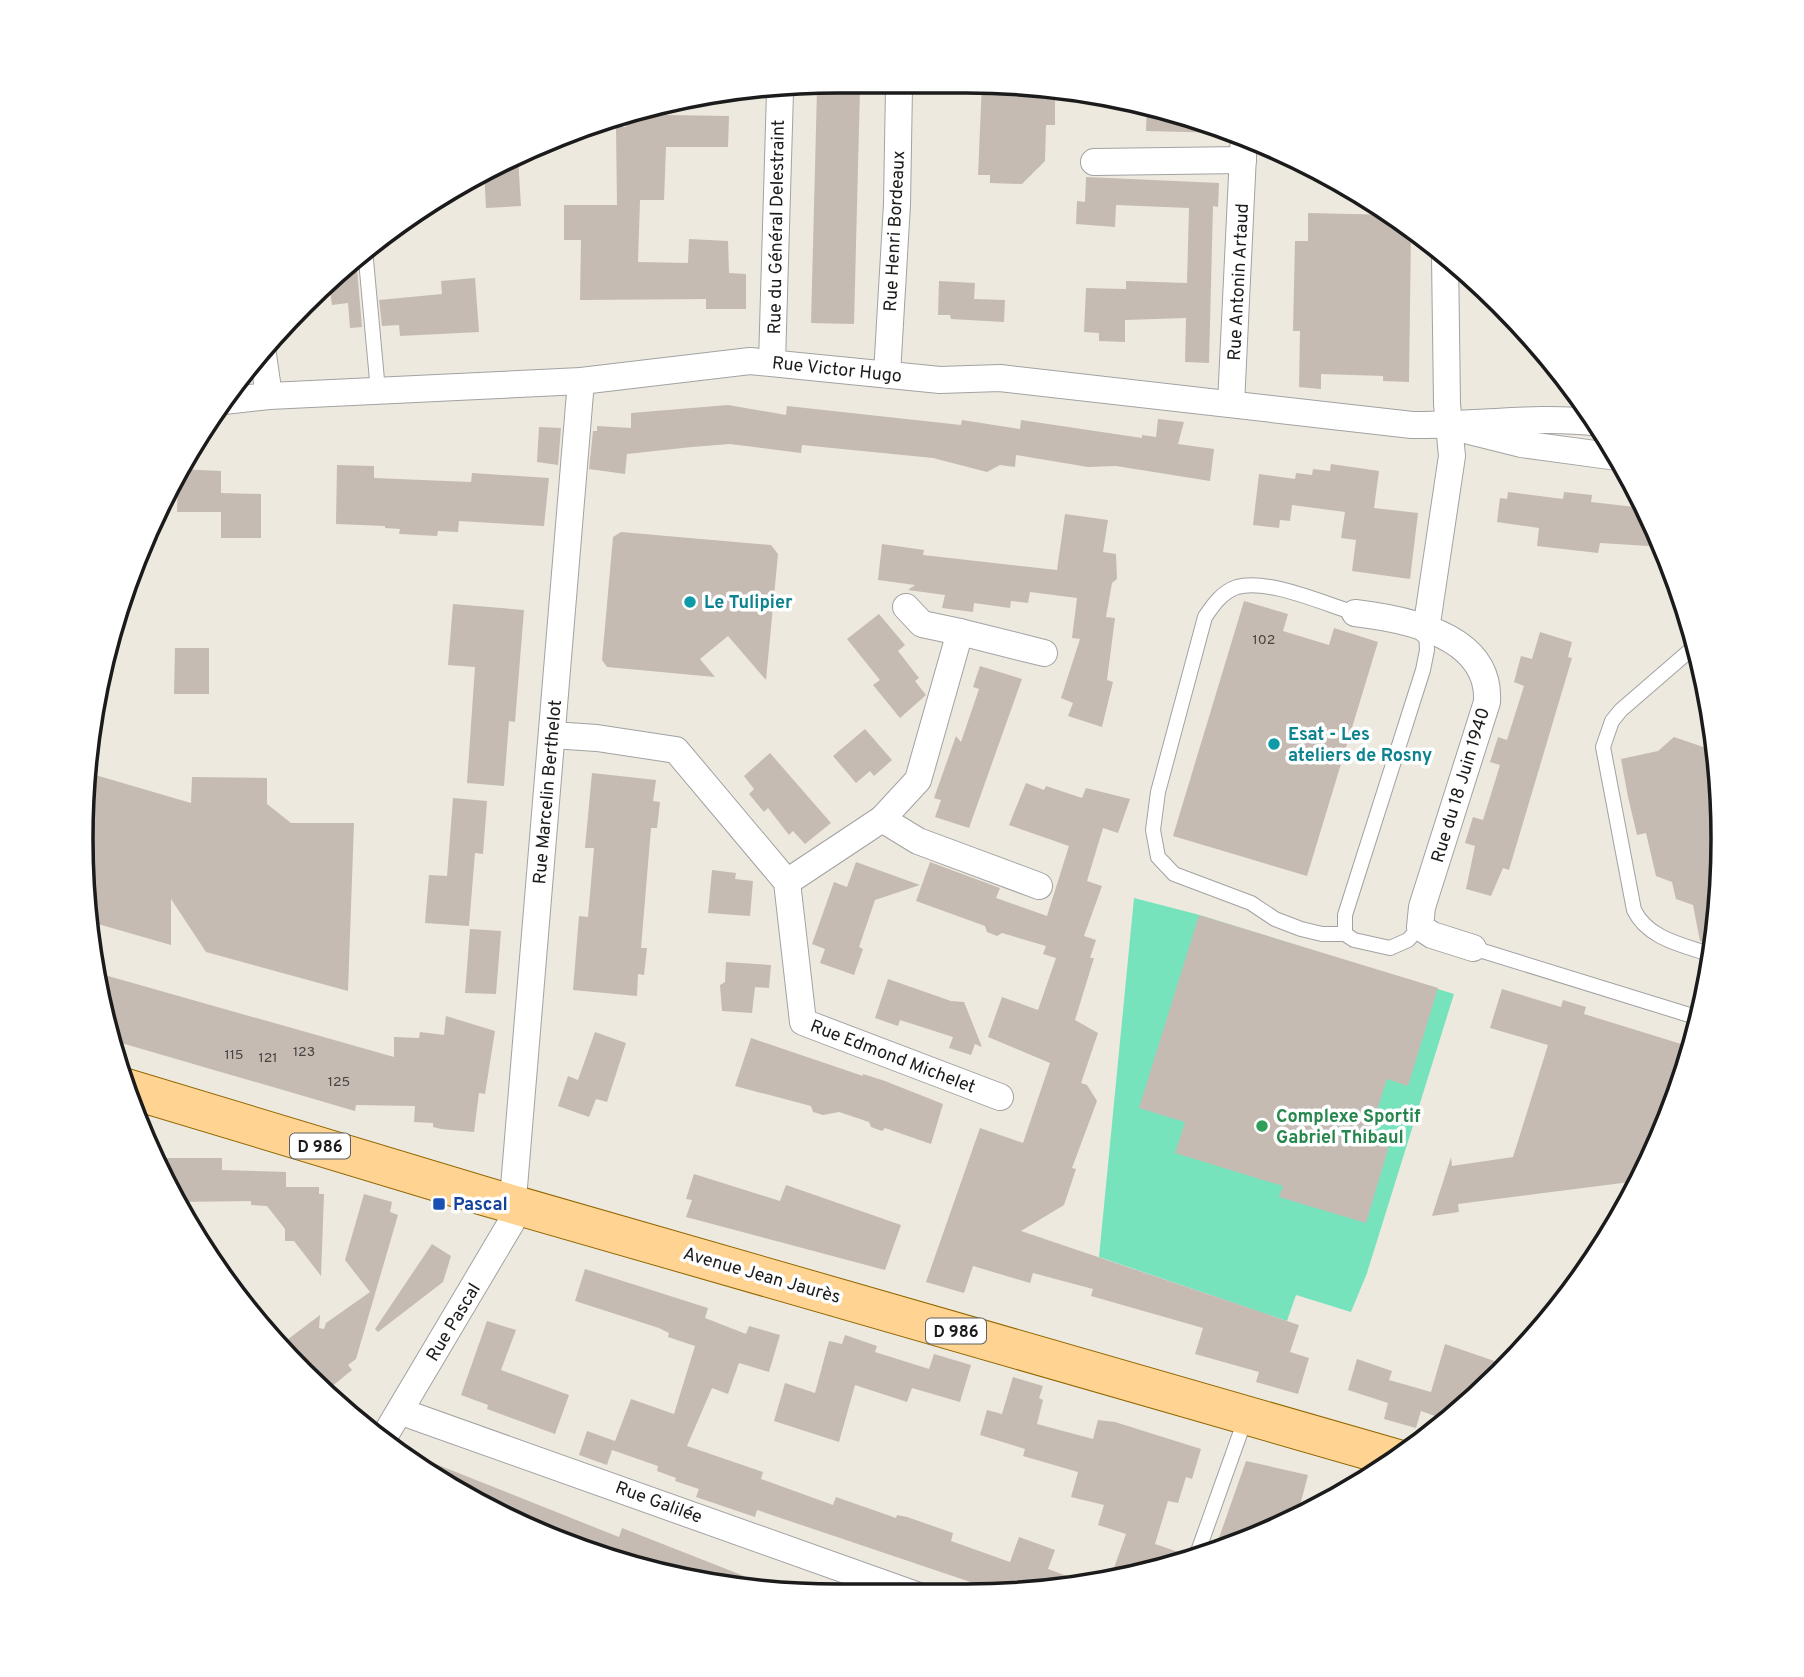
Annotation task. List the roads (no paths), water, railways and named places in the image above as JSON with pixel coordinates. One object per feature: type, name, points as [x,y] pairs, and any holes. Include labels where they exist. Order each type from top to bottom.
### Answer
[{"type":"main road","name":"Avenue Jean Jaurès","points":[[137,1091],[514,1204],[1385,1455]]},
{"type":"street","name":"Rue Henri Bordeaux","points":[[887,374],[897,204],[899,93]]},
{"type":"street","name":"Rue du Général Delestraint","points":[[772,362],[780,95]]},
{"type":"street","name":"Rue Antonin Artaud","points":[[1094,162],[1243,147]]},
{"type":"street","name":"Rue Antonin Artaud","points":[[1231,404],[1244,147]]},
{"type":"street","points":[[1426,630],[1452,456],[1445,269]]},
{"type":"street","name":"Rue Victor Hugo","points":[[236,400],[580,381],[750,361],[940,380],[1000,378],[1412,425],[1450,426],[1524,419],[1584,421]]},
{"type":"street","points":[[264,364],[269,396]]},
{"type":"street","name":"Rue Marcelin Berthelot","points":[[514,1204],[580,381]]},
{"type":"street","name":"Rue Victor Hugo","points":[[1450,426],[1521,444],[1605,455]]},
{"type":"street","points":[[906,607],[922,624],[1044,653]]},
{"type":"street","name":"Rue du 18 Juin 1940","points":[[1355,613],[1397,618],[1453,640],[1485,674],[1488,687],[1487,702],[1422,907],[1420,927]]},
{"type":"street","points":[[552,736],[597,738],[676,750],[787,882],[882,819],[918,780],[960,632]]},
{"type":"street","points":[[882,819],[918,841],[1039,886]]},
{"type":"street","name":"Rue Edmond Michelet","points":[[787,882],[803,1022],[1000,1097]]},
{"type":"street","points":[[1420,927],[1432,935],[1473,948]]},
{"type":"street","name":"Rue Pascal","points":[[388,1432],[402,1412],[511,1223],[514,1204]]},
{"type":"street","name":"Rue Galilée","points":[[402,1412],[885,1584]]},
{"type":"lane","points":[[366,262],[378,391]]},
{"type":"lane","points":[[1355,613],[1268,587],[1248,585],[1234,588],[1214,603],[1205,617],[1158,792],[1153,830],[1158,857],[1174,874],[1251,903],[1275,919],[1322,934],[1345,934],[1354,940],[1390,948],[1408,940],[1420,927]]},
{"type":"lane","points":[[1345,934],[1345,915],[1423,670],[1427,650],[1426,630]]},
{"type":"lane","points":[[1688,652],[1620,710],[1607,733],[1604,759],[1633,910],[1640,922],[1658,936],[1702,952]]},
{"type":"lane","points":[[1473,948],[1690,1015]]},
{"type":"lane","points":[[1200,1547],[1246,1415]]},
{"type":"place","name":"Le Tulipier","points":[[690,602]]},
{"type":"place","name":"Esat - Les ateliers de Rosny","points":[[1274,744]]},
{"type":"place","name":"Complexe Sportif Gabriel Thibaul","points":[[1262,1126]]},
{"type":"place","name":"Pascal","points":[[439,1204]]}]
